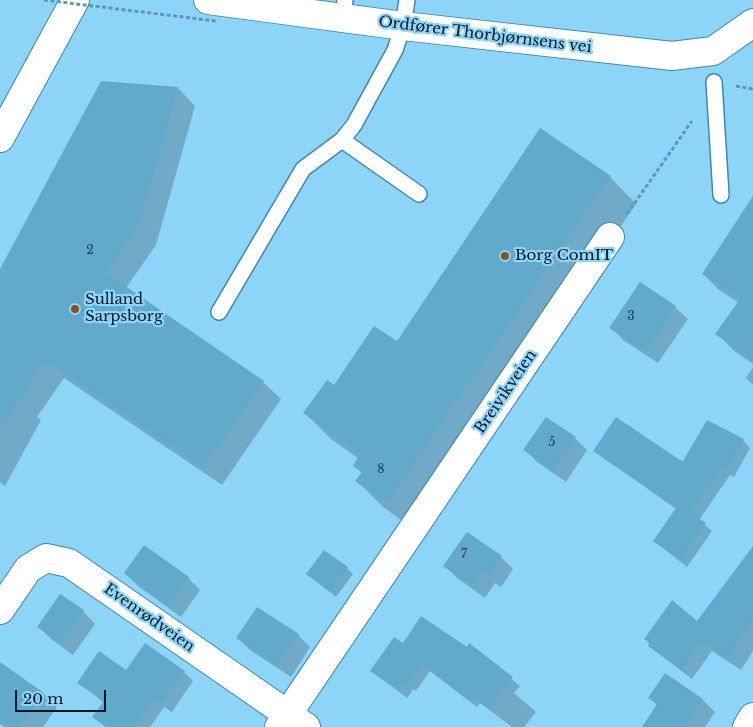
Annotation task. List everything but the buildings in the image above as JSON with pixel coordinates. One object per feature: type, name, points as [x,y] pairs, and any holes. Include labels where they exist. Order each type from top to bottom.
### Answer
[{"type":"street","points":[[0,138],[75,0]]},
{"type":"street","name":"Ordfører Thorbjørnsens vei","points":[[212,10],[237,4],[405,13],[672,56],[713,51],[753,23]]},
{"type":"street","name":"Breivikveien","points":[[291,723],[610,237]]},
{"type":"street","name":"Evenrødveien","points":[[0,610],[28,569],[46,558],[68,563],[291,723]]},
{"type":"street","points":[[747,727],[753,717]]},
{"type":"lane","points":[[219,312],[304,169],[342,140],[354,125],[395,50],[405,13]]},
{"type":"lane","points":[[714,82],[721,194]]},
{"type":"lane","points":[[342,140],[419,194]]},
{"type":"path","points":[[44,0],[212,10]]},
{"type":"path","points":[[610,237],[696,116],[714,82]]},
{"type":"place","name":"Borg ComIT","points":[[505,256]]},
{"type":"place","name":"Sulland Sarpsborg","points":[[75,309]]}]
